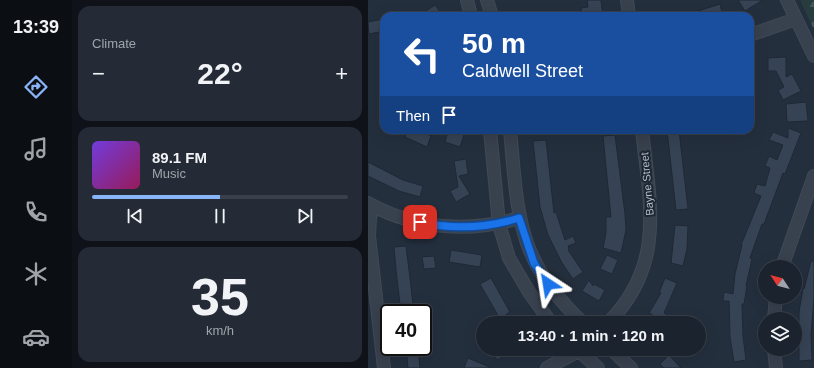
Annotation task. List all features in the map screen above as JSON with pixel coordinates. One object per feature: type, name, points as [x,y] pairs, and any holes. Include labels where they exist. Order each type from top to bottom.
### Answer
[{"type":"street","points":[[467,0],[470,12]]},
{"type":"street","points":[[487,0],[491,12]]},
{"type":"street","points":[[627,0],[628,12]]},
{"type":"street","points":[[787,0],[814,56]]},
{"type":"street","points":[[754,34],[796,19]]},
{"type":"street","points":[[490,134],[499,224],[509,258],[529,292],[546,316]]},
{"type":"street","points":[[510,134],[519,218],[534,263],[564,306],[575,316]]},
{"type":"street","name":"Bayne Street","points":[[615,316],[624,307],[635,289],[644,266],[649,244],[651,208],[642,134]]},
{"type":"street","points":[[784,260],[814,176]]},
{"type":"street","points":[[384,368],[369,236],[371,205],[404,219],[435,226],[465,228],[499,224],[519,218]]},
{"type":"street","points":[[548,368],[569,356]]},
{"type":"street","points":[[586,356],[598,368]]},
{"type":"street","points":[[618,356],[631,368]]},
{"type":"street","points":[[775,356],[776,368]]},
{"type":"green space","points":[[800,0],[814,0],[814,30]]},
{"type":"building","points":[[587,0],[601,0],[602,12],[582,12],[581,8],[588,7]]},
{"type":"building","points":[[738,0],[763,0],[745,11]]},
{"type":"building","points":[[720,4],[722,12],[695,12]]},
{"type":"building","points":[[435,5],[440,12],[424,12]]},
{"type":"building","points":[[380,20],[380,32],[369,34],[368,22]]},
{"type":"building","points":[[786,57],[786,77],[792,74],[801,91],[783,100],[778,90],[784,87],[776,71],[768,71],[768,58]]},
{"type":"building","points":[[806,102],[808,121],[787,122],[786,104]]},
{"type":"building","points":[[788,128],[801,133],[785,174],[783,173],[764,224],[762,224],[750,258],[752,259],[744,304],[742,304],[743,336],[746,360],[734,362],[730,337],[729,301],[723,301],[724,292],[733,294],[735,274],[741,245],[761,196],[754,193],[757,184],[765,186],[770,168],[765,166],[769,156],[777,160],[783,145],[769,140],[773,132],[788,138]]},
{"type":"building","points":[[406,134],[427,134],[431,136],[427,147],[405,137]]},
{"type":"building","points":[[447,134],[464,135],[460,147],[445,142]]},
{"type":"building","points":[[667,134],[679,134],[688,209],[676,210]]},
{"type":"building","points":[[615,135],[626,230],[621,253],[603,248],[606,233],[606,217],[611,217],[603,136]]},
{"type":"building","points":[[546,140],[554,213],[556,212],[565,240],[573,236],[576,243],[568,246],[568,250],[583,272],[573,279],[562,263],[548,235],[540,207],[533,141]]},
{"type":"building","points":[[466,159],[468,174],[459,176],[470,194],[456,202],[450,191],[458,187],[454,161]]},
{"type":"building","points":[[368,162],[403,180],[423,186],[420,197],[399,191],[368,176]]},
{"type":"building","points":[[675,225],[688,226],[687,249],[683,266],[671,263]]},
{"type":"building","points":[[406,246],[413,304],[400,304],[394,247]]},
{"type":"building","points":[[451,250],[482,255],[480,267],[449,262]]},
{"type":"building","points":[[607,255],[618,260],[612,274],[600,269]]},
{"type":"building","points":[[434,256],[436,268],[424,269],[422,257]]},
{"type":"building","points":[[811,261],[814,261],[814,299],[811,334],[812,360],[799,361],[799,356],[802,356],[802,312],[799,312],[800,304],[802,304],[803,288],[804,289]]},
{"type":"building","points":[[491,278],[510,312],[504,316],[498,316],[480,284]]},
{"type":"building","points":[[665,278],[677,283],[664,313],[669,316],[654,316],[649,313],[661,293],[659,293]]},
{"type":"building","points":[[589,280],[593,286],[594,284],[605,290],[599,301],[582,291]]},
{"type":"building","points":[[407,356],[419,356],[420,368],[408,368]]},
{"type":"building","points":[[495,356],[504,356],[497,360]]},
{"type":"building","points":[[668,356],[670,356],[681,368],[664,368],[660,364]]},
{"type":"building","points":[[468,358],[492,368],[464,368]]},
{"type":"route","points":[[420,222],[435,226],[465,228],[499,224],[519,218],[525,241],[534,263],[548,284]]}]
